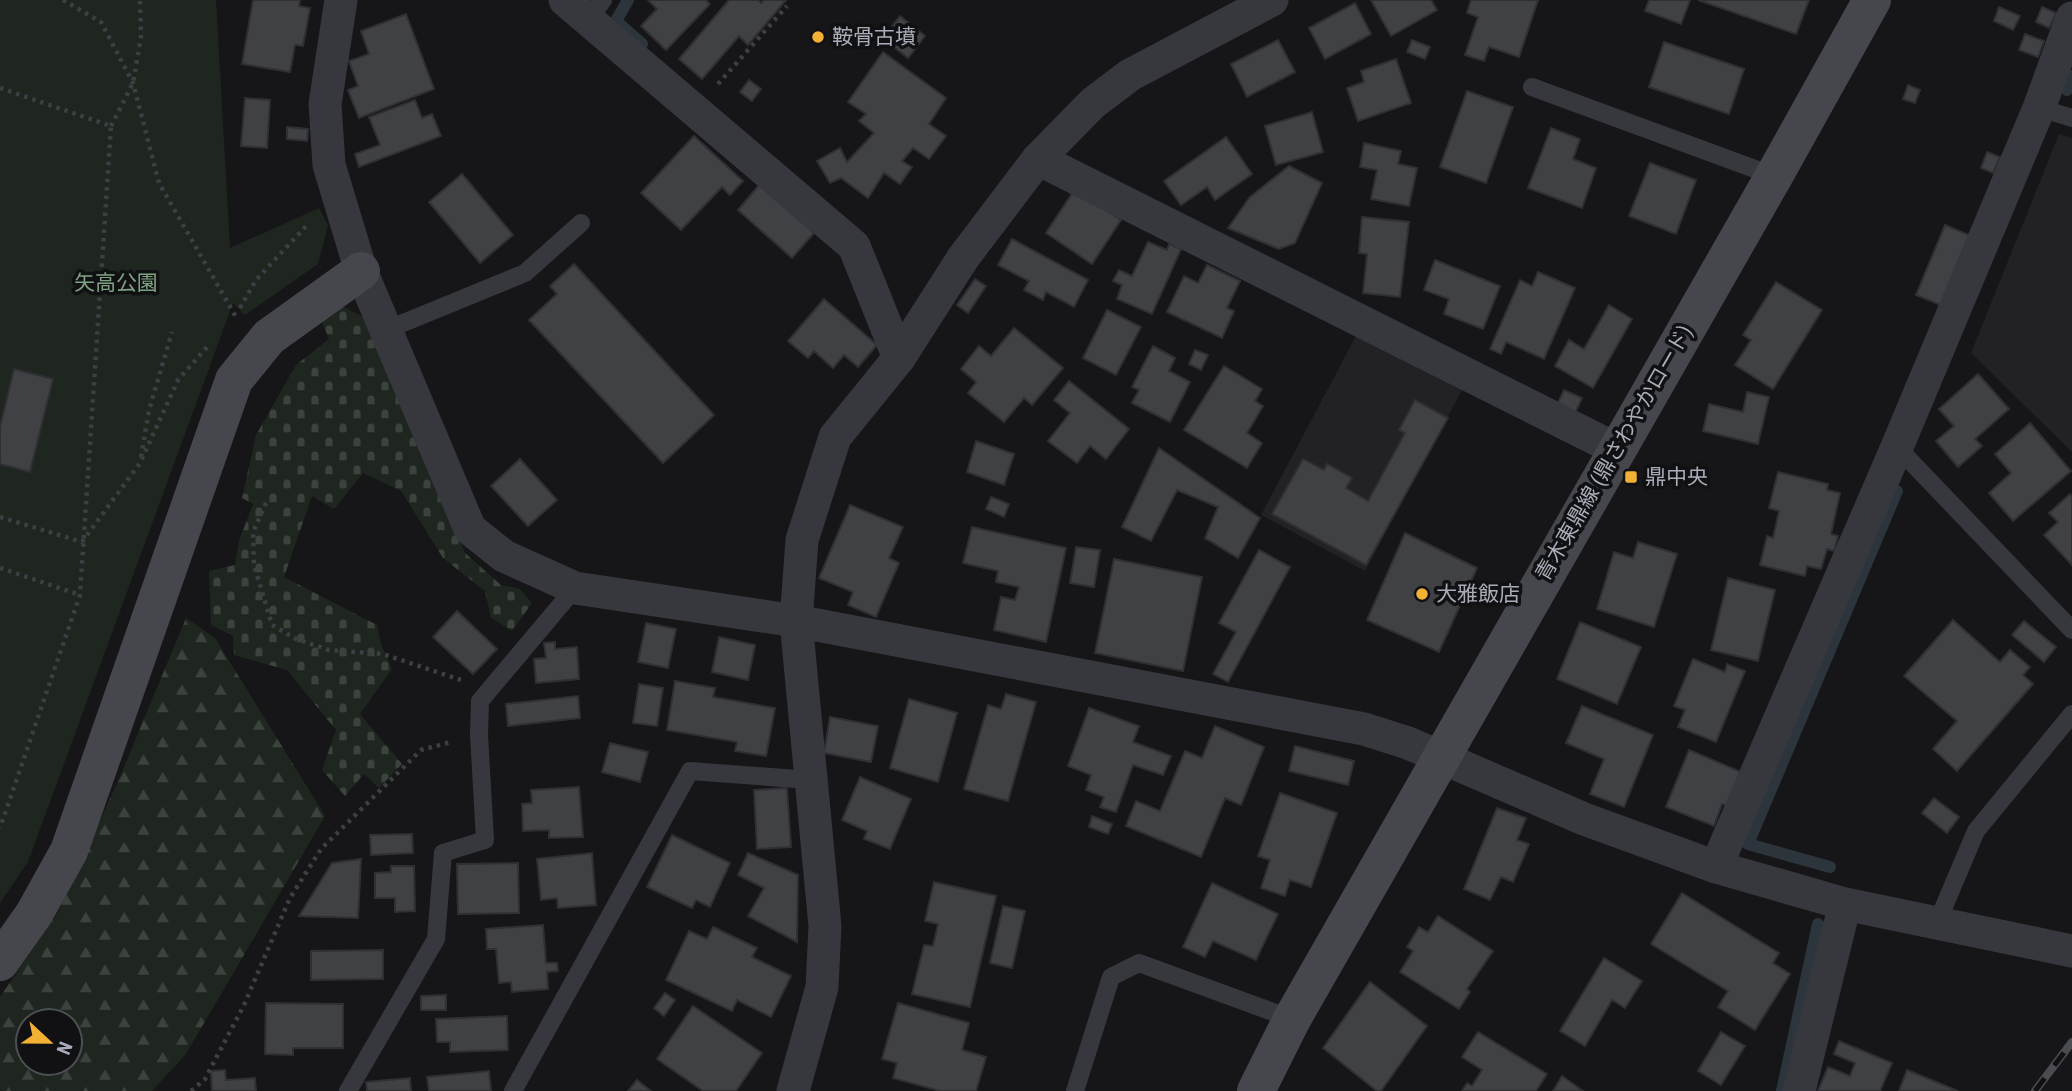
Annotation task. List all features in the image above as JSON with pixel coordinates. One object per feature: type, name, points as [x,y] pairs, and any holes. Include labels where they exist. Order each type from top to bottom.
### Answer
[{"type":"main road","name":"青木東鼎線 (鼎さわやかロード)","points":[[1256,1091],[1292,1019],[1872,0]]},
{"type":"main road","points":[[0,962],[34,914],[69,851],[234,380],[269,337],[361,271]]},
{"type":"street","points":[[341,0],[325,104],[329,165],[361,271],[470,529],[504,556],[575,588],[796,621],[1364,729],[1408,743],[1584,819],[1716,867],[1845,904],[2072,951]]},
{"type":"street","points":[[793,1091],[822,987],[825,926],[796,621],[802,540],[835,437],[899,358],[962,258],[1038,159],[1093,103],[1130,75],[1272,0]]},
{"type":"street","points":[[586,6],[694,111],[855,246],[899,358]]},
{"type":"street","points":[[1716,867],[1897,447],[2039,108],[2072,18]]},
{"type":"street","points":[[1038,159],[1616,449]]},
{"type":"street","points":[[1799,1091],[1845,904]]},
{"type":"lane","points":[[1532,87],[1774,176]]},
{"type":"lane","points":[[2039,108],[2072,118]]},
{"type":"lane","points":[[386,330],[525,273],[581,223]]},
{"type":"lane","points":[[1897,447],[2072,631]]},
{"type":"lane","points":[[348,1091],[436,939],[443,853],[485,840],[479,735],[480,701],[575,588]]},
{"type":"lane","points":[[1937,923],[1976,831],[2072,714]]},
{"type":"lane","points":[[513,1091],[690,771],[810,780]]},
{"type":"lane","points":[[1075,1091],[1111,977],[1139,964],[1292,1019]]},
{"type":"path","points":[[63,0],[101,22],[133,83],[159,183],[239,322]]},
{"type":"path","points":[[0,828],[80,595],[111,126],[133,83],[141,37],[140,0]]},
{"type":"path","points":[[694,111],[787,6]]},
{"type":"path","points":[[0,88],[111,126]]},
{"type":"path","points":[[226,324],[256,280],[314,218],[340,201]]},
{"type":"path","points":[[140,463],[149,410],[172,332]]},
{"type":"path","points":[[82,542],[140,463],[178,380],[210,343]]},
{"type":"path","points":[[266,503],[253,532],[254,565],[272,625],[296,639],[329,650],[383,654],[489,690]]},
{"type":"path","points":[[0,517],[82,542]]},
{"type":"path","points":[[0,568],[80,595]]},
{"type":"path","points":[[191,1091],[205,1079],[244,1005],[290,898],[321,849],[421,750],[479,735]]},
{"type":"shaded area","points":[[2059,134],[2072,138],[2072,452],[1971,353]]},
{"type":"shaded area","points":[[1358,332],[1463,388],[1365,571],[1261,515]]},
{"type":"green space","name":"矢高公園","points":[[0,0],[216,0],[230,248],[319,208],[328,225],[318,264],[245,315],[233,303],[28,862],[0,903]]},
{"type":"green space","points":[[340,305],[365,318],[465,553],[501,585],[520,589],[532,603],[512,631],[491,618],[485,591],[443,558],[401,491],[363,473],[334,509],[312,496],[284,577],[377,625],[381,644],[392,669],[360,714],[402,764],[379,788],[364,774],[345,796],[322,770],[336,730],[287,670],[234,655],[233,636],[211,625],[209,571],[235,565],[239,541],[253,504],[242,498],[256,435],[296,365],[329,339],[321,320]]},
{"type":"green space","points":[[186,618],[215,638],[325,816],[186,1054],[152,1091],[0,1091],[0,997],[57,914],[119,779]]},
{"type":"building","points":[[253,0],[300,0],[299,6],[310,8],[303,46],[295,45],[290,72],[242,64]]},
{"type":"building","points":[[648,0],[706,0],[710,4],[666,50],[641,26],[657,9]]},
{"type":"building","points":[[729,0],[758,0],[761,3],[764,0],[786,0],[748,45],[739,36],[702,79],[679,59]]},
{"type":"building","points":[[1371,0],[1431,0],[1437,10],[1391,36]]},
{"type":"building","points":[[1471,0],[1538,0],[1519,57],[1489,47],[1484,61],[1465,55],[1478,17],[1467,13]]},
{"type":"building","points":[[1649,0],[1690,0],[1681,24],[1645,11]]},
{"type":"building","points":[[1698,0],[1809,0],[1796,34]]},
{"type":"building","points":[[1355,3],[1371,34],[1325,59],[1309,28]]},
{"type":"building","points":[[1999,7],[2020,16],[2013,30],[1994,21]]},
{"type":"building","points":[[2042,7],[2056,13],[2049,28],[2036,22]]},
{"type":"building","points":[[406,14],[434,89],[359,118],[348,90],[358,86],[349,61],[369,54],[361,31]]},
{"type":"building","points":[[900,16],[925,36],[908,58],[883,38]]},
{"type":"building","points":[[2025,34],[2044,41],[2038,57],[2019,50]]},
{"type":"building","points":[[1278,40],[1295,72],[1247,97],[1231,64]]},
{"type":"building","points":[[1412,40],[1430,47],[1425,59],[1407,52]]},
{"type":"building","points":[[1664,42],[1744,69],[1729,114],[1649,87]]},
{"type":"building","points":[[883,52],[946,98],[929,124],[946,136],[929,159],[913,148],[902,161],[912,167],[900,184],[884,173],[868,198],[841,178],[830,183],[817,161],[840,148],[847,162],[874,133],[859,121],[866,114],[848,102]]},
{"type":"building","points":[[1396,59],[1411,103],[1358,121],[1347,88],[1364,82],[1361,71]]},
{"type":"building","points":[[749,80],[761,89],[752,101],[740,92]]},
{"type":"building","points":[[1908,85],[1920,90],[1915,103],[1903,99]]},
{"type":"building","points":[[1467,91],[1513,107],[1486,183],[1440,167]]},
{"type":"building","points":[[245,98],[270,100],[267,148],[241,146]]},
{"type":"building","points":[[415,100],[422,118],[432,114],[441,136],[359,167],[355,154],[380,145],[369,117]]},
{"type":"building","points":[[1312,112],[1323,152],[1276,165],[1265,126]]},
{"type":"building","points":[[287,127],[308,129],[307,141],[287,139]]},
{"type":"building","points":[[1551,128],[1580,139],[1573,159],[1596,168],[1582,208],[1528,188]]},
{"type":"building","points":[[694,136],[743,181],[730,195],[722,187],[681,230],[641,193]]},
{"type":"building","points":[[1226,137],[1252,174],[1215,200],[1207,187],[1181,205],[1164,181]]},
{"type":"building","points":[[1364,143],[1401,151],[1398,164],[1417,168],[1409,206],[1371,199],[1377,170],[1360,167]]},
{"type":"building","points":[[1987,152],[2000,157],[1993,173],[1981,168]]},
{"type":"building","points":[[1650,163],[1696,180],[1676,234],[1629,216]]},
{"type":"building","points":[[1289,166],[1322,183],[1295,243],[1279,249],[1228,228],[1250,197]]},
{"type":"building","points":[[462,174],[513,235],[480,263],[429,202]]},
{"type":"building","points":[[760,184],[814,233],[792,258],[738,210]]},
{"type":"building","points":[[1075,189],[1121,220],[1092,264],[1046,233]]},
{"type":"building","points":[[1362,217],[1409,222],[1400,297],[1363,293],[1367,254],[1359,253]]},
{"type":"building","points":[[1945,225],[1969,235],[1943,306],[1916,295]]},
{"type":"building","points":[[1012,239],[1088,280],[1074,307],[1046,292],[1043,300],[1024,290],[1029,281],[998,265]]},
{"type":"building","points":[[1148,242],[1167,250],[1169,244],[1181,249],[1152,314],[1117,299],[1122,285],[1113,281],[1119,270],[1132,276]]},
{"type":"building","points":[[1435,260],[1500,286],[1483,329],[1444,314],[1449,299],[1424,290]]},
{"type":"building","points":[[574,264],[714,415],[663,463],[529,320],[557,294],[550,286]]},
{"type":"building","points":[[1207,265],[1240,281],[1227,308],[1234,311],[1222,338],[1167,312],[1184,276],[1198,283]]},
{"type":"building","points":[[1538,272],[1575,288],[1544,359],[1506,342],[1501,354],[1490,349],[1520,280],[1532,286]]},
{"type":"building","points":[[975,279],[986,286],[968,313],[957,305]]},
{"type":"building","points":[[1776,282],[1822,310],[1773,389],[1735,365],[1751,340],[1743,335]]},
{"type":"building","points":[[824,299],[877,345],[858,367],[844,355],[833,368],[814,351],[808,358],[788,341]]},
{"type":"building","points":[[1609,305],[1632,319],[1593,388],[1555,366],[1569,340],[1584,349]]},
{"type":"building","points":[[1107,310],[1141,327],[1116,375],[1083,358]]},
{"type":"building","points":[[1014,328],[1063,368],[1032,405],[1024,398],[1004,422],[968,393],[976,382],[961,369],[979,346],[991,356]]},
{"type":"building","points":[[1153,346],[1175,358],[1169,371],[1190,382],[1170,422],[1132,403],[1139,390],[1132,387]]},
{"type":"building","points":[[1195,350],[1208,355],[1201,370],[1189,364]]},
{"type":"building","points":[[1224,366],[1262,389],[1255,401],[1263,406],[1247,433],[1262,443],[1247,468],[1184,430]]},
{"type":"building","points":[[14,369],[53,379],[30,472],[0,464],[0,427]]},
{"type":"building","points":[[1978,374],[2009,409],[1975,439],[1982,446],[1958,467],[1936,441],[1954,426],[1939,409]]},
{"type":"building","points":[[1069,381],[1129,429],[1106,459],[1090,446],[1077,463],[1048,441],[1070,413],[1054,400]]},
{"type":"building","points":[[1564,390],[1582,398],[1574,415],[1556,407]]},
{"type":"building","points":[[1747,392],[1769,397],[1758,444],[1703,431],[1709,404],[1743,412]]},
{"type":"building","points":[[1415,400],[1448,418],[1366,565],[1272,514],[1303,459],[1324,470],[1327,464],[1352,478],[1346,488],[1368,501],[1405,433],[1399,430]]},
{"type":"building","points":[[2030,423],[2071,471],[2013,521],[1989,493],[2011,473],[1995,454]]},
{"type":"building","points":[[976,441],[1014,454],[1004,485],[967,472]]},
{"type":"building","points":[[1159,448],[1260,518],[1238,558],[1205,538],[1218,507],[1177,490],[1151,541],[1122,527]]},
{"type":"building","points":[[520,459],[557,500],[528,526],[491,486]]},
{"type":"building","points":[[1778,472],[1828,484],[1827,490],[1840,493],[1831,534],[1838,536],[1834,551],[1827,549],[1821,569],[1807,566],[1805,576],[1760,565],[1767,536],[1773,538],[1779,511],[1769,508]]},
{"type":"building","points":[[2070,494],[2072,565],[2044,535],[2058,522],[2049,513]]},
{"type":"building","points":[[991,497],[1009,504],[1004,517],[986,509]]},
{"type":"building","points":[[850,505],[903,527],[889,558],[899,563],[876,617],[848,605],[853,592],[819,578]]},
{"type":"building","points":[[972,527],[1066,548],[1046,642],[994,630],[1001,597],[1015,600],[1019,587],[996,582],[998,571],[963,563]]},
{"type":"building","name":"大雅飯店","points":[[1405,533],[1477,568],[1439,652],[1367,620]]},
{"type":"building","points":[[1638,542],[1677,554],[1654,627],[1597,609],[1614,552],[1633,558]]},
{"type":"building","points":[[1076,547],[1100,550],[1094,587],[1070,583]]},
{"type":"building","points":[[1259,550],[1290,567],[1228,682],[1213,674],[1236,632],[1219,623]]},
{"type":"building","points":[[1114,559],[1202,577],[1183,671],[1095,653]]},
{"type":"building","points":[[1728,578],[1775,590],[1758,661],[1711,650]]},
{"type":"building","points":[[457,611],[497,649],[473,674],[433,637]]},
{"type":"building","points":[[1953,620],[2000,662],[2010,650],[2030,667],[2023,675],[2033,684],[1957,771],[1933,749],[1957,721],[1904,676]]},
{"type":"building","points":[[2024,621],[2056,647],[2044,662],[2012,635]]},
{"type":"building","points":[[1580,622],[1641,647],[1617,704],[1557,679]]},
{"type":"building","points":[[646,623],[676,629],[668,668],[638,662]]},
{"type":"building","points":[[719,637],[755,645],[748,680],[712,672]]},
{"type":"building","points":[[555,642],[555,649],[577,647],[579,679],[536,683],[534,659],[546,658],[544,643]]},
{"type":"building","points":[[1693,659],[1725,672],[1727,664],[1745,671],[1716,742],[1678,727],[1685,710],[1674,706]]},
{"type":"building","points":[[675,681],[715,688],[713,697],[775,708],[766,756],[735,751],[737,742],[667,730]]},
{"type":"building","points":[[639,684],[663,688],[657,726],[633,723]]},
{"type":"building","points":[[1006,694],[1036,702],[1008,801],[964,789],[988,705],[1001,709]]},
{"type":"building","points":[[578,696],[580,718],[508,726],[506,704]]},
{"type":"building","points":[[909,699],[957,713],[938,782],[890,768]]},
{"type":"building","points":[[1582,706],[1653,735],[1624,807],[1590,794],[1604,759],[1566,743]]},
{"type":"building","points":[[1089,708],[1139,726],[1133,742],[1171,756],[1163,775],[1133,765],[1116,812],[1100,807],[1104,797],[1086,790],[1091,775],[1068,766]]},
{"type":"building","points":[[830,717],[878,726],[871,762],[824,753]]},
{"type":"building","points":[[1215,726],[1264,747],[1241,805],[1225,798],[1201,857],[1126,826],[1136,801],[1160,811],[1185,751],[1202,758]]},
{"type":"building","points":[[610,743],[648,752],[640,782],[602,772]]},
{"type":"building","points":[[1295,746],[1354,761],[1348,785],[1289,771]]},
{"type":"building","points":[[1689,750],[1741,772],[1728,805],[1722,804],[1714,826],[1666,807]]},
{"type":"building","points":[[860,777],[911,799],[890,849],[864,839],[867,831],[842,820]]},
{"type":"building","points":[[579,787],[583,837],[549,838],[549,830],[523,831],[522,804],[532,803],[531,790]]},
{"type":"building","points":[[787,788],[791,847],[757,849],[754,790]]},
{"type":"building","points":[[1280,793],[1337,813],[1311,887],[1290,880],[1285,896],[1261,888],[1270,860],[1258,856]]},
{"type":"building","points":[[1934,798],[1959,817],[1947,833],[1922,813]]},
{"type":"building","points":[[1497,808],[1526,818],[1517,840],[1529,844],[1513,882],[1501,877],[1490,900],[1464,889]]},
{"type":"building","points":[[1092,816],[1112,824],[1108,834],[1089,827]]},
{"type":"building","points":[[412,834],[413,853],[371,855],[370,835]]},
{"type":"building","points":[[672,835],[730,863],[710,907],[696,900],[692,908],[647,887]]},
{"type":"building","points":[[592,853],[596,905],[558,908],[557,898],[541,900],[537,859]]},
{"type":"building","points":[[748,853],[798,875],[797,942],[748,916],[764,888],[738,875]]},
{"type":"building","points":[[361,859],[358,918],[299,916],[332,863]]},
{"type":"building","points":[[518,863],[519,913],[458,914],[457,864]]},
{"type":"building","points":[[391,866],[414,866],[415,911],[395,912],[395,898],[375,898],[375,873],[391,872]]},
{"type":"building","points":[[934,882],[996,896],[970,1007],[912,994],[924,945],[933,946],[938,924],[925,921]]},
{"type":"building","points":[[1212,883],[1278,914],[1256,960],[1213,941],[1205,957],[1183,947]]},
{"type":"building","points":[[1682,893],[1779,953],[1773,963],[1790,974],[1755,1030],[1718,1007],[1728,991],[1651,944]]},
{"type":"building","points":[[1003,906],[1025,911],[1012,968],[990,963]]},
{"type":"building","points":[[1438,916],[1493,951],[1467,989],[1470,992],[1459,1009],[1400,972],[1413,951],[1407,947],[1419,927],[1428,932]]},
{"type":"building","points":[[543,925],[546,963],[557,963],[558,971],[547,972],[548,989],[512,992],[511,982],[499,983],[496,949],[487,949],[486,929]]},
{"type":"building","points":[[713,927],[757,948],[752,957],[791,976],[771,1017],[737,1000],[732,1011],[666,980],[689,931],[707,939]]},
{"type":"building","points":[[383,950],[383,979],[311,980],[311,951]]},
{"type":"building","points":[[1604,958],[1642,981],[1625,1008],[1612,1000],[1585,1046],[1560,1031]]},
{"type":"building","points":[[1370,982],[1427,1026],[1381,1091],[1377,1091],[1323,1048]]},
{"type":"building","points":[[665,993],[675,1000],[664,1016],[654,1008]]},
{"type":"building","points":[[446,995],[446,1010],[421,1010],[421,996]]},
{"type":"building","points":[[266,1003],[343,1004],[343,1048],[293,1048],[293,1055],[265,1054]]},
{"type":"building","points":[[898,1003],[969,1023],[962,1050],[986,1057],[976,1091],[940,1091],[893,1078],[897,1063],[882,1059]]},
{"type":"building","points":[[693,1006],[762,1053],[736,1091],[703,1091],[657,1059]]},
{"type":"building","points":[[507,1016],[508,1050],[450,1052],[450,1042],[437,1042],[436,1019]]},
{"type":"building","points":[[1478,1032],[1547,1074],[1536,1091],[1462,1091],[1467,1083],[1472,1086],[1482,1070],[1462,1057]]},
{"type":"building","points":[[1721,1032],[1745,1046],[1721,1085],[1698,1071]]},
{"type":"building","points":[[1839,1041],[1892,1063],[1880,1091],[1818,1091],[1828,1067],[1850,1076],[1855,1063],[1834,1054]]},
{"type":"building","points":[[225,1070],[226,1080],[255,1078],[256,1091],[212,1091],[211,1071]]},
{"type":"building","points":[[1907,1070],[1958,1091],[1899,1091]]},
{"type":"building","points":[[489,1071],[491,1091],[429,1091],[427,1077]]},
{"type":"building","points":[[1562,1076],[1583,1091],[1553,1091]]},
{"type":"building","points":[[410,1078],[411,1091],[367,1091],[366,1082]]},
{"type":"building","points":[[637,1080],[651,1091],[628,1091]]},
{"type":"waterway","points":[[628,0],[616,21],[642,44]]},
{"type":"waterway","points":[[2067,90],[2072,76]]},
{"type":"waterway","points":[[1830,867],[1748,844],[1897,491]]},
{"type":"waterway","points":[[1782,1091],[1818,924]]},
{"type":"railway","points":[[2035,1091],[2072,1042]]},
{"type":"place","name":"鞍骨古墳","points":[[818,37]]},
{"type":"place","name":"鼎中央","points":[[1631,477]]},
{"type":"place","name":"大雅飯店","points":[[1422,594]]}]
